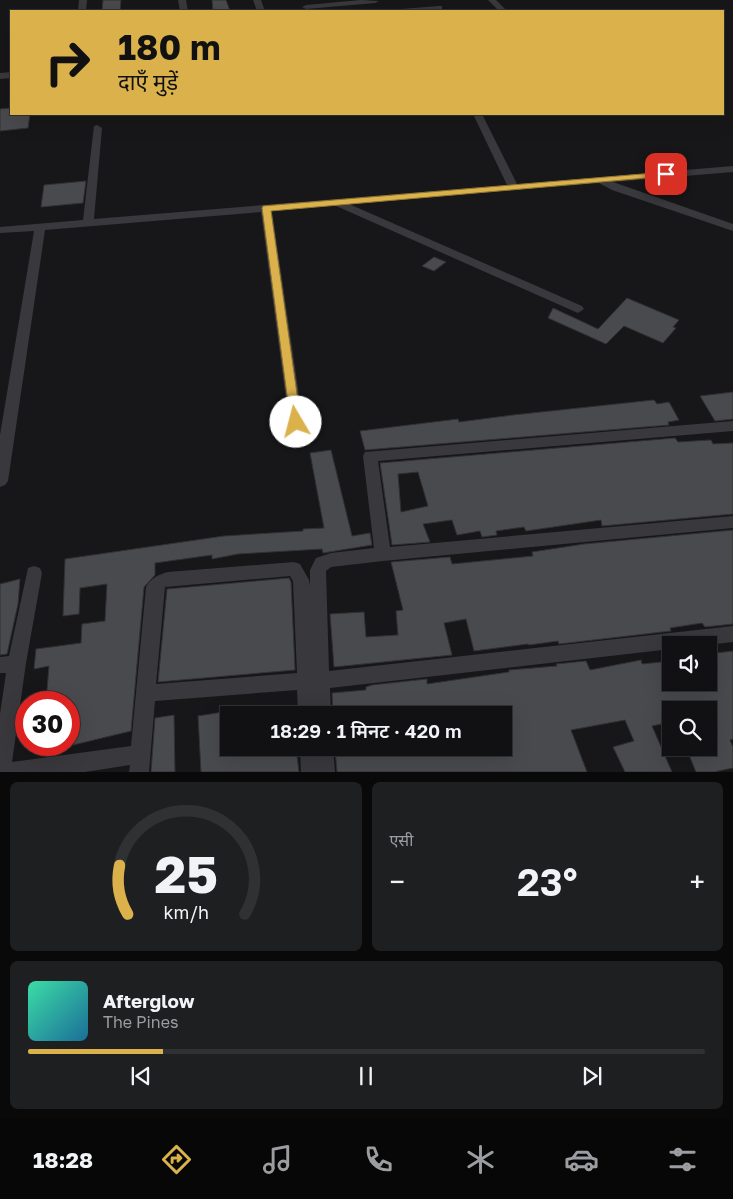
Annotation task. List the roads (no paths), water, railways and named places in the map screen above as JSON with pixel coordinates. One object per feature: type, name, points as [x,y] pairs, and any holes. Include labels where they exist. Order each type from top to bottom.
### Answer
[{"type":"street","points":[[433,0],[440,10]]},
{"type":"street","points":[[492,0],[502,10]]},
{"type":"street","points":[[305,6],[376,3]]},
{"type":"street","points":[[478,115],[513,187]]},
{"type":"street","points":[[88,223],[97,128]]},
{"type":"street","points":[[0,230],[733,169]]},
{"type":"street","points":[[600,180],[616,188],[733,228]]},
{"type":"street","points":[[334,202],[578,309]]},
{"type":"street","points":[[266,208],[296,422]]},
{"type":"street","points":[[0,480],[40,227]]},
{"type":"street","points":[[383,554],[370,456],[733,426]]},
{"type":"street","points":[[309,706],[318,570],[322,564],[331,560],[733,522]]},
{"type":"street","points":[[10,772],[140,763],[155,587],[159,582],[173,578],[294,568],[301,580],[312,681],[319,706]]},
{"type":"street","points":[[1,772],[9,664],[34,573]]},
{"type":"street","points":[[147,693],[312,681],[733,634]]},
{"type":"street","points":[[310,756],[311,772]]},
{"type":"street","points":[[324,756],[325,772]]}]
